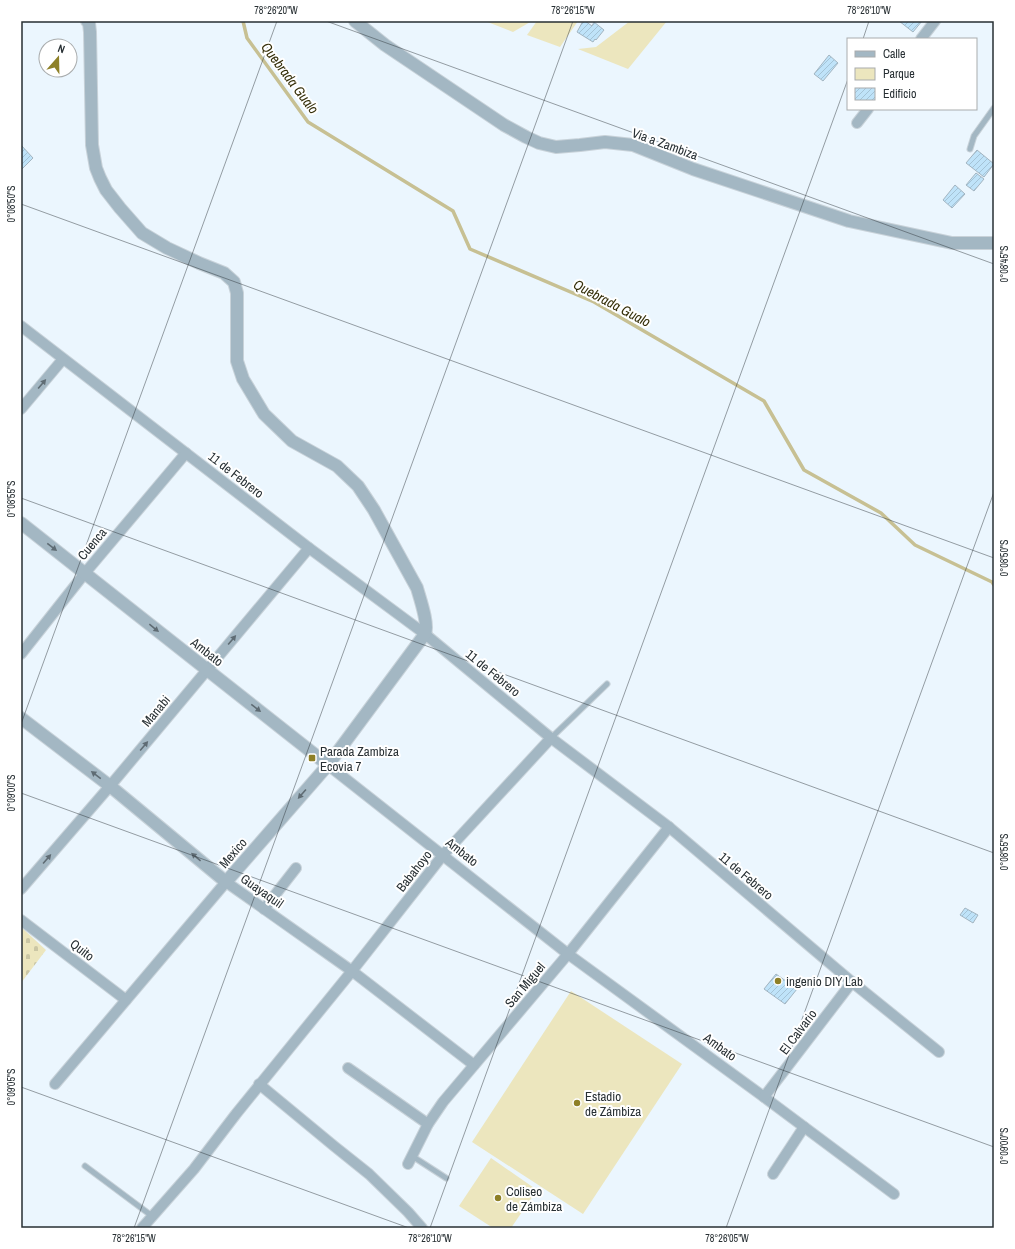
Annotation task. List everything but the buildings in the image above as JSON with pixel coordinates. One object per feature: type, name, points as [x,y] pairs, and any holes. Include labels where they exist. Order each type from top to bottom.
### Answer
[{"type":"street","points":[[87,21],[90,32],[92,145],[96,168],[106,190],[142,233],[167,248],[224,273],[234,282],[237,293],[237,361],[243,379],[264,414],[292,441],[337,466],[358,486],[374,510],[416,588],[421,602],[427,630],[425,634]]},
{"type":"street","name":"Via a Zambiza","points":[[355,21],[385,45],[504,126],[526,138],[540,143],[556,146],[605,142],[633,145],[693,169],[849,221],[952,243],[994,243]]},
{"type":"street","points":[[922,38],[935,21]]},
{"type":"street","points":[[857,123],[867,110]]},
{"type":"street","name":"11 de Febrero","points":[[21,326],[309,548],[425,634],[551,738],[669,827],[852,982],[939,1052]]},
{"type":"street","points":[[21,410],[63,359]]},
{"type":"street","name":"Cuenca","points":[[21,654],[85,573],[186,453]]},
{"type":"street","name":"Ambato","points":[[21,523],[568,954],[894,1194]]},
{"type":"street","name":"Manabi","points":[[21,889],[110,786],[309,548]]},
{"type":"street","name":"Mexico","points":[[55,1084],[226,882],[328,765],[425,634]]},
{"type":"street","name":"Guayaquil","points":[[21,718],[110,786],[226,882],[352,971],[474,1065]]},
{"type":"street","name":"Babahoyo","points":[[142,1228],[194,1169],[259,1084],[352,971],[443,855],[551,738]]},
{"type":"street","name":"San Miguel","points":[[410,1160],[428,1124],[443,1102],[568,954],[669,827]]},
{"type":"street","points":[[264,909],[296,868]]},
{"type":"street","name":"Quito","points":[[21,920],[126,1000]]},
{"type":"street","name":"El Calvario","points":[[764,1097],[852,982]]},
{"type":"street","points":[[348,1068],[428,1124]]},
{"type":"street","points":[[259,1084],[370,1174],[422,1228]]},
{"type":"street","points":[[773,1174],[804,1127]]},
{"type":"lane","points":[[970,149],[974,136],[994,108]]},
{"type":"lane","points":[[551,738],[607,684]]},
{"type":"lane","points":[[410,1160],[446,1178]]},
{"type":"lane","points":[[85,1166],[152,1216]]},
{"type":"green space","points":[[485,21],[532,21],[513,32]]},
{"type":"green space","points":[[537,21],[578,21],[560,47],[527,35]]},
{"type":"green space","points":[[630,21],[667,21],[628,69],[578,49],[596,47]]},
{"type":"green space","points":[[21,927],[46,950],[21,983]]},
{"type":"green space","name":"Estadio de Zámbiza","points":[[571,991],[682,1064],[583,1214],[472,1142]]},
{"type":"green space","name":"Coliseo de Zámbiza","points":[[491,1158],[537,1190],[511,1228],[493,1228],[459,1206]]},
{"type":"waterway","name":"Quebrada Gualo","points":[[243,21],[247,38],[308,122],[453,211],[470,249],[594,302],[764,401],[804,470],[881,513],[915,545],[992,582],[994,585]]},
{"type":"place","name":"Parada Zambiza Ecovia 7","points":[[312,758]]},
{"type":"place","name":"ingenio DIY Lab","points":[[778,981]]},
{"type":"place","name":"Estadio de Zámbiza","points":[[577,1103]]},
{"type":"place","name":"Coliseo de Zámbiza","points":[[498,1198]]}]
